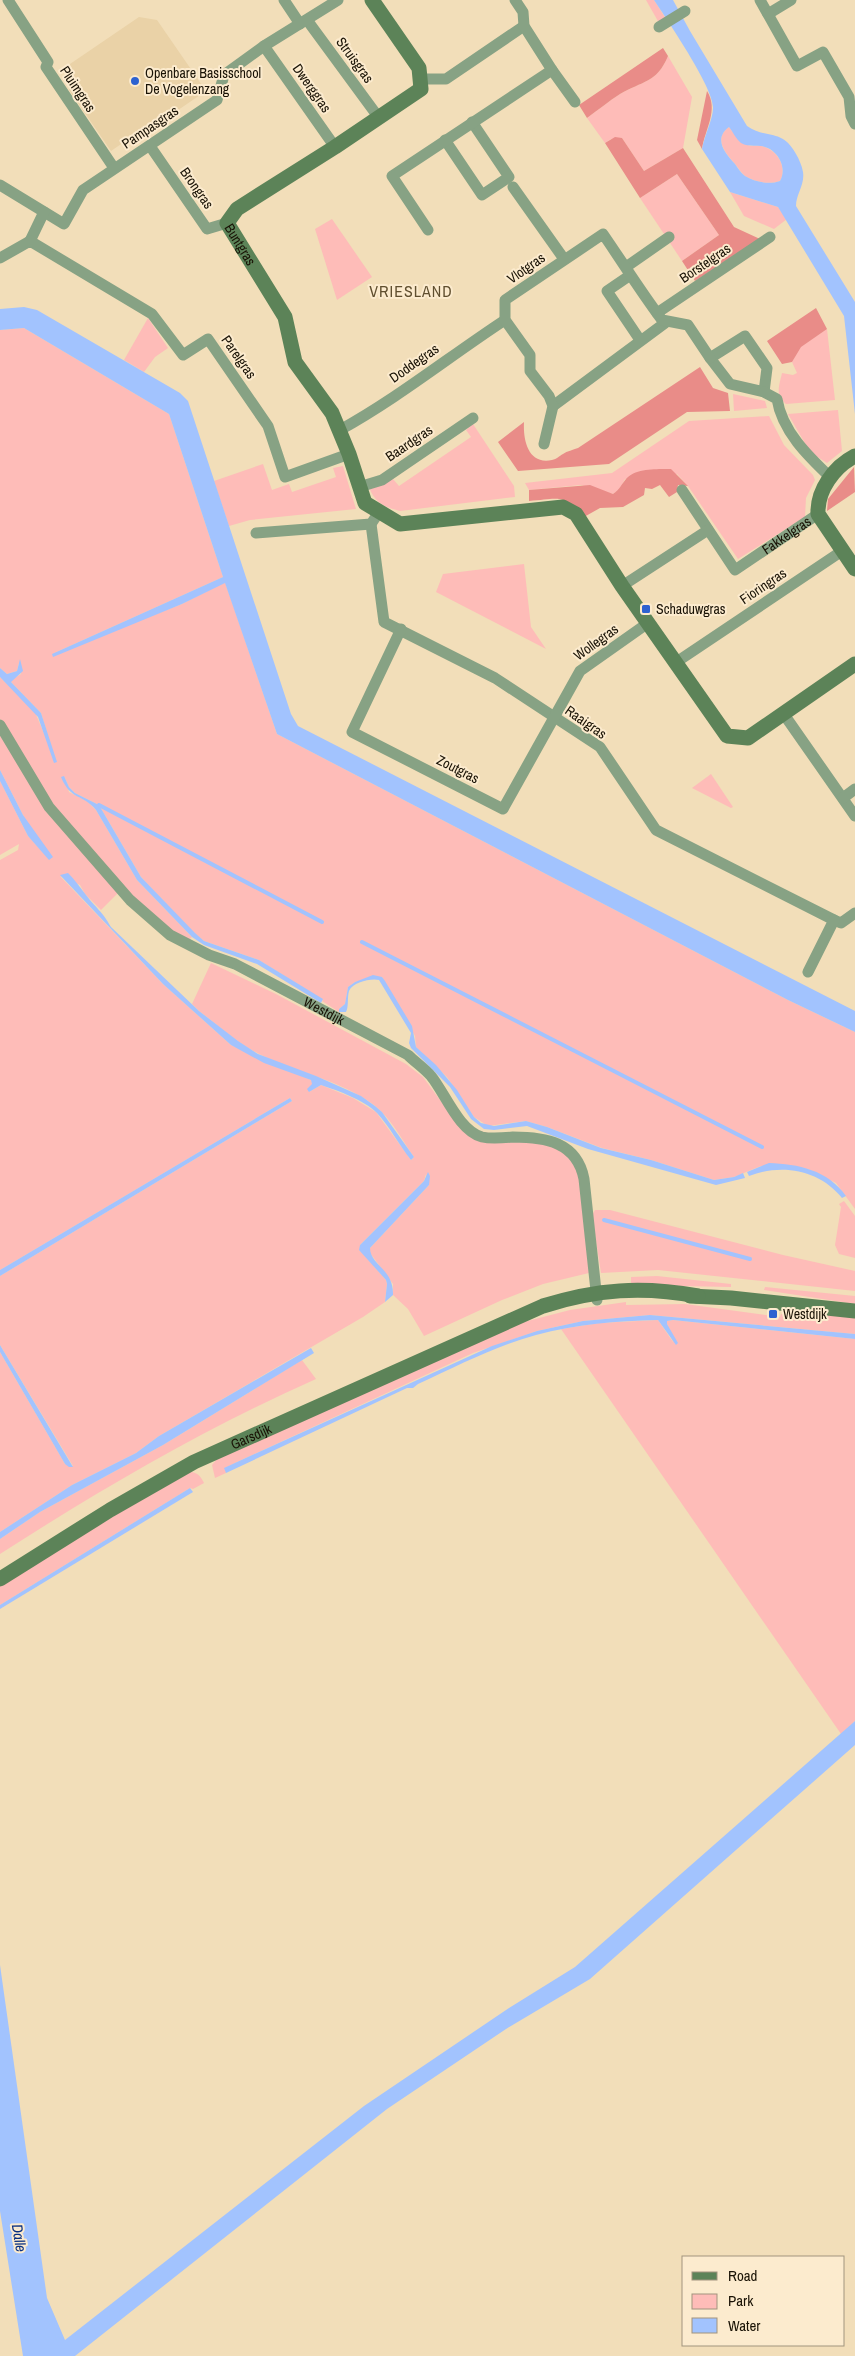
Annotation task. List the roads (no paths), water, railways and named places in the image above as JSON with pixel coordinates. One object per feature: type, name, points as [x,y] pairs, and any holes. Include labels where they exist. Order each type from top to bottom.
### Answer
[{"type":"street","name":"Pluimgras","points":[[8,0],[48,62],[46,67],[114,168]]},
{"type":"street","name":"Struisgras","points":[[284,0],[304,22],[379,118]]},
{"type":"street","name":"Pampasgras","points":[[0,185],[64,224],[83,190],[217,100],[224,75],[264,46],[338,0]]},
{"type":"street","points":[[372,0],[419,68],[421,80],[446,80],[524,26]]},
{"type":"street","points":[[515,0],[523,12],[524,26],[575,102]]},
{"type":"street","points":[[760,0],[797,66],[823,52],[849,97],[851,116],[855,124]]},
{"type":"street","points":[[768,14],[791,0]]},
{"type":"street","points":[[659,27],[685,11]]},
{"type":"street","name":"Dwerggras","points":[[264,46],[335,147]]},
{"type":"street","points":[[428,230],[392,176],[552,70]]},
{"type":"street","name":"Buntgras","points":[[359,486],[349,454],[332,412],[295,362],[285,317],[227,223],[237,209],[335,147],[421,89],[421,80]]},
{"type":"street","points":[[446,140],[482,195],[509,177],[472,122]]},
{"type":"street","name":"Brongras","points":[[150,146],[208,229],[227,223]]},
{"type":"street","name":"Vlotgras","points":[[513,187],[564,259]]},
{"type":"street","points":[[0,258],[30,242],[44,212]]},
{"type":"street","name":"Vlotgras","points":[[505,320],[505,300],[603,234],[659,316]]},
{"type":"street","points":[[640,340],[607,291],[669,237]]},
{"type":"street","name":"Borstelgras","points":[[659,316],[770,237]]},
{"type":"street","name":"Parelgras","points":[[30,242],[152,314],[183,355],[208,339],[268,426],[285,477],[349,454]]},
{"type":"street","points":[[544,444],[553,406],[665,323],[659,316]]},
{"type":"street","points":[[659,316],[688,324],[730,384],[764,392],[777,399],[778,409],[802,450],[830,477]]},
{"type":"street","points":[[505,320],[530,355],[530,371],[553,406]]},
{"type":"street","name":"Doddegras","points":[[340,430],[364,417],[505,320]]},
{"type":"street","points":[[710,358],[745,336],[767,368],[764,392]]},
{"type":"street","name":"Baardgras","points":[[359,486],[382,480],[474,418]]},
{"type":"street","name":"Fakkelgras","points":[[682,490],[735,570],[818,514],[818,503],[830,477],[854,456]]},
{"type":"street","points":[[359,486],[365,503],[375,518]]},
{"type":"street","points":[[256,533],[375,518],[400,524],[563,507],[576,514],[622,586],[727,736],[748,738],[855,664]]},
{"type":"street","points":[[818,514],[855,569]]},
{"type":"street","name":"Raaigras","points":[[375,518],[384,622],[495,678],[600,747],[656,830],[834,920]]},
{"type":"street","points":[[622,586],[708,530]]},
{"type":"street","name":"Fioringras","points":[[675,663],[842,551]]},
{"type":"street","name":"Wollegras","points":[[552,717],[580,671],[648,623]]},
{"type":"street","name":"Zoutgras","points":[[401,629],[352,732],[503,809],[552,717]]},
{"type":"street","points":[[783,713],[855,816]]},
{"type":"street","name":"Westdijk","points":[[0,725],[34,782],[64,826],[130,900],[170,935],[209,955],[235,964],[408,1055],[430,1075],[472,1133],[483,1137],[537,1138],[558,1144],[572,1152],[579,1161],[584,1179],[597,1296]]},
{"type":"street","points":[[842,798],[855,789]]},
{"type":"street","points":[[808,972],[834,920],[841,922],[855,913]]},
{"type":"street","points":[[597,1296],[698,1296],[855,1311]]},
{"type":"street","name":"Garsdijk","points":[[0,1579],[110,1510],[194,1462],[543,1306],[597,1296]]},
{"type":"water","points":[[654,0],[673,0],[747,126],[761,133],[780,137],[791,146],[798,158],[802,167],[803,177],[796,206],[855,302],[855,414],[844,316],[778,207],[730,192],[702,149],[713,112],[711,98],[698,70]],"holes":[[[729,127],[741,143],[761,146],[772,150],[776,154],[780,159],[783,170],[780,181],[762,182],[749,178],[742,173],[722,146],[722,136]]]},
{"type":"water","points":[[24,307],[37,310],[180,393],[188,401],[291,714],[298,726],[855,1011],[855,1032],[788,1000],[277,734],[225,583],[182,604],[53,657],[52,654],[223,577],[169,414],[24,328],[0,330],[0,309]]},
{"type":"water","points":[[20,659],[23,671],[11,682],[41,713],[57,762],[54,763],[38,717],[0,677],[0,668],[7,674],[17,671]]},
{"type":"water","points":[[0,770],[23,815],[53,857],[49,860],[28,836],[0,781]]},
{"type":"water","points":[[64,776],[69,787],[75,793],[99,805],[141,877],[204,941],[259,960],[323,999],[321,1003],[257,964],[204,945],[192,937],[137,880],[96,810],[69,790],[61,777]]},
{"type":"water","points":[[68,873],[102,913],[111,927],[199,1011],[258,1054],[316,1076],[361,1096],[382,1112],[414,1157],[411,1160],[382,1118],[372,1108],[343,1093],[321,1085],[309,1092],[307,1089],[312,1084],[311,1080],[264,1063],[231,1045],[163,984],[60,875]]},
{"type":"water","points":[[373,975],[382,977],[412,1026],[416,1047],[436,1065],[457,1090],[474,1117],[481,1123],[494,1126],[526,1121],[601,1148],[651,1160],[714,1180],[734,1177],[743,1173],[745,1178],[716,1185],[588,1149],[527,1126],[494,1130],[484,1129],[471,1119],[450,1087],[411,1048],[409,1043],[411,1033],[379,980],[367,980],[354,985],[349,991],[346,1012],[339,1012],[339,1009],[345,1004],[348,987]]},
{"type":"water","points":[[290,1098],[292,1101],[0,1276],[0,1270]]},
{"type":"water","points":[[769,1163],[791,1165],[812,1170],[830,1180],[846,1196],[842,1198],[823,1181],[812,1175],[800,1172],[774,1170],[749,1176],[747,1172]]},
{"type":"water","points":[[428,1172],[430,1176],[429,1185],[370,1248],[371,1254],[390,1279],[392,1286],[393,1295],[385,1302],[386,1280],[359,1250],[360,1245],[424,1181]]},
{"type":"water","points":[[650,1315],[855,1334],[855,1339],[673,1320],[667,1321],[667,1324],[678,1343],[676,1345],[658,1320],[597,1324],[551,1331],[506,1345],[476,1357],[413,1388],[407,1388],[226,1473],[224,1468],[492,1346],[537,1331],[583,1321]]},
{"type":"water","points":[[0,1345],[73,1467],[65,1464],[0,1352]]},
{"type":"water","points":[[311,1348],[314,1353],[163,1445],[40,1512],[0,1539],[0,1532],[72,1485],[136,1453],[159,1436]]},
{"type":"water","points":[[190,1488],[193,1492],[0,1609],[0,1605]]},
{"type":"water","name":"Dalle","points":[[855,1721],[855,1745],[590,1979],[506,2029],[387,2109],[75,2356],[23,2356],[0,2211],[0,1965],[47,2298],[65,2340],[364,2106],[509,2008],[575,1967]]},
{"type":"waterway","points":[[99,805],[322,922]]},
{"type":"waterway","points":[[362,942],[762,1147]]},
{"type":"waterway","points":[[604,1220],[750,1259]]},
{"type":"place","name":"Openbare Basisschool De Vogelenzang","points":[[135,81]]},
{"type":"place","name":"Schaduwgras","points":[[646,609]]},
{"type":"place","name":"Westdijk","points":[[773,1314]]},
{"type":"district","name":"VRIESLAND","points":[[411,291]]}]
